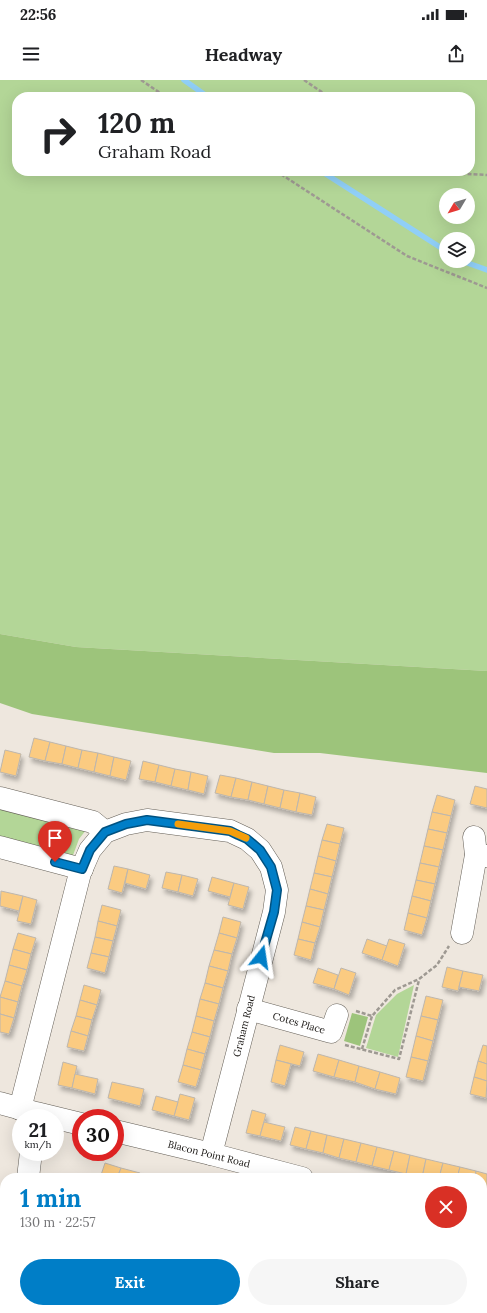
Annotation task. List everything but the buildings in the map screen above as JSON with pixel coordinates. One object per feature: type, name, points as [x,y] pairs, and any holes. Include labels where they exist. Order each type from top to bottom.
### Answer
[{"type":"street","points":[[0,798],[94,822],[105,832]]},
{"type":"street","name":"Graham Road","points":[[23,1109],[82,869],[90,850],[105,832],[126,824],[147,820],[230,831],[247,839],[260,850],[271,867],[277,890],[274,912],[211,1154]]},
{"type":"street","points":[[0,847],[82,869]]},
{"type":"street","points":[[462,933],[479,849]]},
{"type":"street","name":"Cotes Place","points":[[248,1009],[334,1023]]},
{"type":"street","name":"Blacon Point Road","points":[[124,1133],[283,1173]]},
{"type":"street","points":[[29,1173],[30,1161]]},
{"type":"path","points":[[141,80],[159,92]]},
{"type":"path","points":[[304,80],[322,92]]},
{"type":"path","points":[[475,174],[487,175]]},
{"type":"path","points":[[284,176],[407,256],[487,288]]},
{"type":"path","points":[[362,1049],[372,1016],[395,990],[419,979],[437,965],[454,938],[462,933]]},
{"type":"path","points":[[372,1016],[340,1007],[329,1041],[399,1059],[419,979]]},
{"type":"green space","points":[[0,80],[487,80],[487,671],[76,647],[0,634]]},
{"type":"green space","points":[[0,634],[76,647],[487,671],[487,773],[320,753],[274,753],[32,714],[0,703]]},
{"type":"green space","points":[[0,807],[86,830],[79,839],[72,858],[0,838]]},
{"type":"green space","points":[[414,985],[398,1057],[366,1048],[376,1015],[397,994]]},
{"type":"green space","points":[[352,1013],[368,1017],[360,1046],[344,1041]]},
{"type":"waterway","points":[[184,80],[201,92]]},
{"type":"waterway","points":[[329,176],[439,247]]},
{"type":"waterway","points":[[475,266],[487,270]]},
{"type":"slow traffic","points":[[178,824],[230,831],[246,838]]},
{"type":"route","points":[[55,862],[82,869],[90,850],[105,832],[126,824],[147,820],[230,831],[247,839],[260,850],[271,867],[277,890],[274,912],[261,957]]}]
